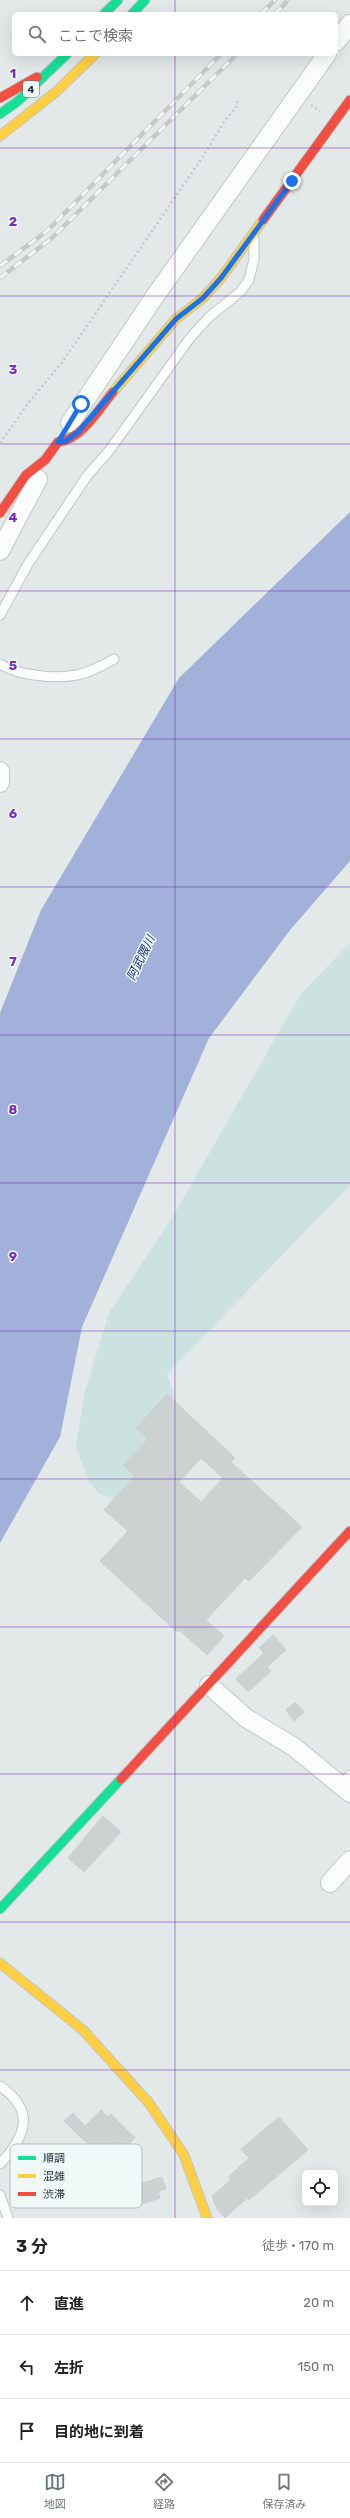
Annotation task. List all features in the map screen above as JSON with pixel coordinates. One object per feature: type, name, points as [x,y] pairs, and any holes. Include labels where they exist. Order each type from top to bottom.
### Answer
[{"type":"main road","points":[[106,12],[118,0]]},
{"type":"main road","points":[[134,12],[145,0]]},
{"type":"main road","name":"4","points":[[0,114],[65,56]]},
{"type":"main road","name":"4","points":[[0,137],[58,91],[93,56]]},
{"type":"main road","points":[[0,98],[22,87],[60,61]]},
{"type":"main road","points":[[0,513],[26,475],[36,465],[45,460],[58,442],[66,441],[78,432],[176,319],[203,298],[221,278],[350,100]]},
{"type":"main road","points":[[0,1909],[350,1531]]},
{"type":"main road","points":[[0,1963],[82,2030],[149,2103],[184,2155],[207,2218]]},
{"type":"street","points":[[338,39],[350,24]]},
{"type":"street","points":[[70,423],[153,299],[326,56]]},
{"type":"street","points":[[0,551],[38,479]]},
{"type":"street","points":[[0,771],[0,783]]},
{"type":"street","points":[[209,1685],[246,1718],[294,1747],[347,1785]]},
{"type":"street","points":[[330,1883],[350,1860]]},
{"type":"lane","points":[[0,615],[28,564],[70,499],[109,451],[190,338],[208,317],[240,292],[249,280],[254,259],[254,233]]},
{"type":"lane","points":[[58,442],[70,423]]},
{"type":"lane","points":[[38,479],[45,460]]},
{"type":"lane","points":[[0,664],[32,674],[76,675],[96,669],[114,659]]},
{"type":"lane","points":[[0,2086],[15,2097],[23,2116],[21,2137],[18,2144]]},
{"type":"lane","points":[[0,2164],[10,2153]]},
{"type":"lane","points":[[0,2195],[8,2218]]},
{"type":"lane","points":[[196,2218],[202,2204]]},
{"type":"path","points":[[297,95],[322,112]]},
{"type":"path","points":[[0,443],[29,402],[61,364],[204,155],[236,107],[238,99]]},
{"type":"green space","points":[[350,943],[350,1185],[167,1374],[191,1446],[136,1496],[112,1498],[100,1494],[89,1482],[76,1446],[85,1391],[109,1313],[172,1218],[300,995]]},
{"type":"water","name":"阿武隈川","points":[[350,512],[350,861],[290,930],[209,1038],[82,1327],[60,1437],[0,1543],[0,1013],[41,910],[179,678]]},
{"type":"building","points":[[167,1394],[235,1458],[231,1462],[302,1527],[249,1581],[245,1578],[206,1620],[224,1636],[207,1655],[179,1630],[177,1632],[100,1561],[128,1531],[104,1510],[135,1476],[123,1465],[148,1439],[136,1428]],"holes":[[[201,1458],[223,1478],[201,1502],[179,1482]]]},
{"type":"building","points":[[273,1635],[286,1650],[267,1667],[271,1671],[248,1692],[236,1679],[264,1653],[259,1648]]},
{"type":"building","points":[[295,1702],[304,1712],[294,1721],[286,1710]]},
{"type":"building","points":[[103,1816],[121,1832],[84,1872],[68,1858]]},
{"type":"building","points":[[101,2110],[108,2117],[111,2114],[135,2138],[129,2144],[116,2144],[114,2142],[112,2144],[88,2144],[64,2121],[73,2113],[85,2126]]},
{"type":"building","points":[[279,2117],[308,2150],[249,2200],[247,2198],[225,2218],[217,2209],[212,2196],[231,2180],[228,2177],[249,2158],[241,2149]]},
{"type":"building","points":[[162,2177],[166,2189],[158,2191],[160,2198],[142,2204],[142,2183]]},
{"type":"railway","points":[[263,12],[275,0]]},
{"type":"railway","points":[[277,12],[288,0]]},
{"type":"railway","points":[[0,266],[47,231],[219,56]]},
{"type":"railway","points":[[0,278],[52,238],[235,56]]},
{"type":"traffic: fast","points":[[106,12],[118,0]]},
{"type":"traffic: fast","points":[[134,12],[145,0]]},
{"type":"traffic: fast","points":[[0,114],[18,101],[65,56]]},
{"type":"traffic: fast","points":[[0,1909],[121,1779]]},
{"type":"traffic: slow","points":[[0,136],[57,91],[93,56]]},
{"type":"traffic: slow","points":[[113,392],[176,319],[203,298],[221,278],[263,220]]},
{"type":"traffic: slow","points":[[0,1963],[83,2030],[149,2103],[184,2155],[207,2218]]},
{"type":"traffic: jam","points":[[0,98],[37,77]]},
{"type":"traffic: jam","points":[[263,220],[350,100]]},
{"type":"traffic: jam","points":[[0,513],[26,475],[45,460],[58,442],[67,440],[82,429],[113,392]]},
{"type":"traffic: jam","points":[[121,1779],[350,1531]]},
{"type":"route","points":[[81,404],[58,442],[66,441],[78,432],[176,319],[203,298],[221,278],[292,181]]}]
